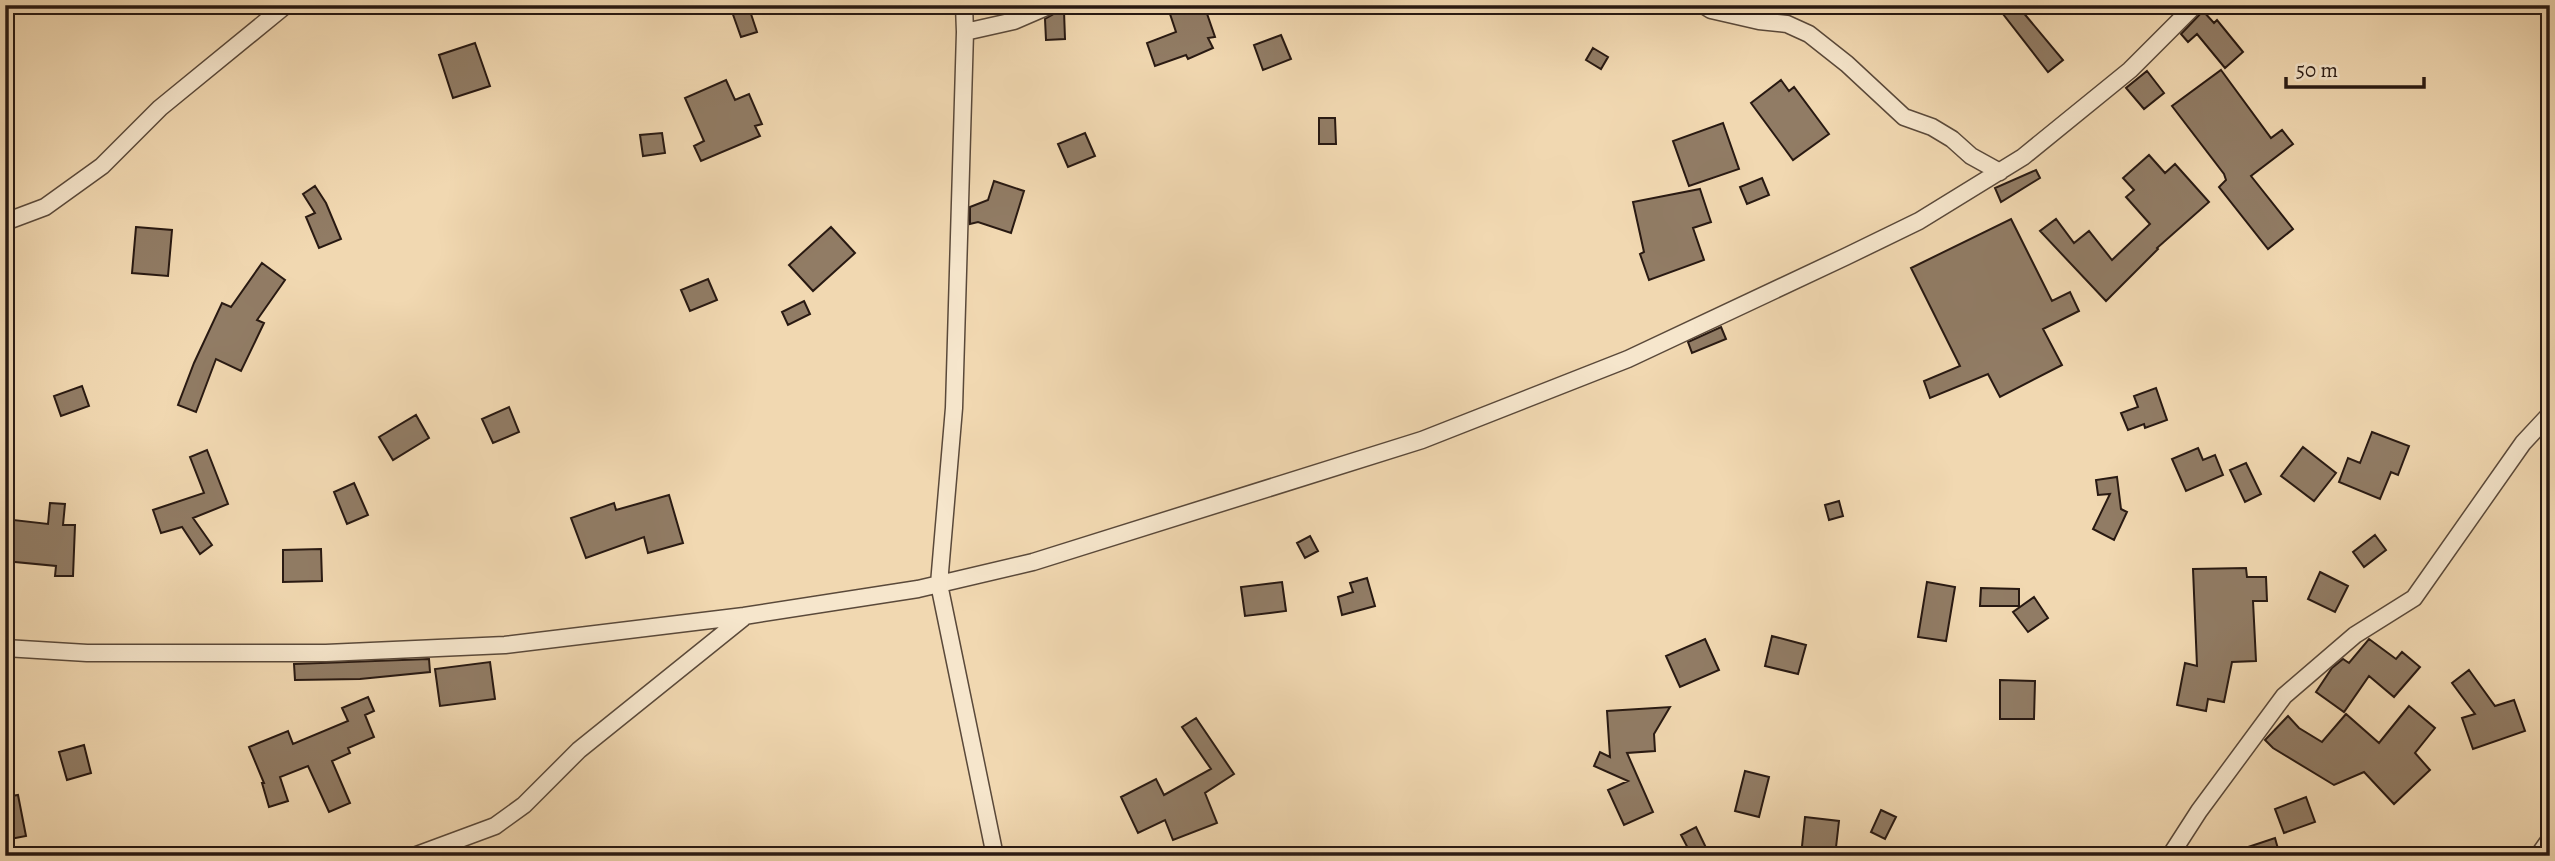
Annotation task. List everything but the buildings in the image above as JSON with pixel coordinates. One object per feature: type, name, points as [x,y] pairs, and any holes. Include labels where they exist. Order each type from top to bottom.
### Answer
[{"type":"street","points":[[5,222],[46,207],[102,166],[160,108],[268,12],[286,5]]},
{"type":"street","points":[[964,5],[954,408],[939,584],[995,856]]},
{"type":"street","points":[[965,32],[1014,21],[1051,5]]},
{"type":"street","points":[[1703,5],[1711,10],[1787,24],[1809,34],[1847,64],[1904,117],[1932,127],[1952,139],[1970,156],[2000,172]]},
{"type":"street","points":[[5,648],[87,653],[326,653],[458,649],[744,616],[939,584],[1033,562],[1132,533],[1422,440],[1628,359],[1919,221],[2023,157],[2130,70],[2195,5]]},
{"type":"street","points":[[2170,856],[2199,811],[2284,696],[2354,635],[2414,598],[2523,443],[2550,414]]},
{"type":"street","points":[[414,856],[495,826],[524,805],[579,750],[744,616]]},
{"type":"street","points":[[2538,856],[2550,839]]}]
